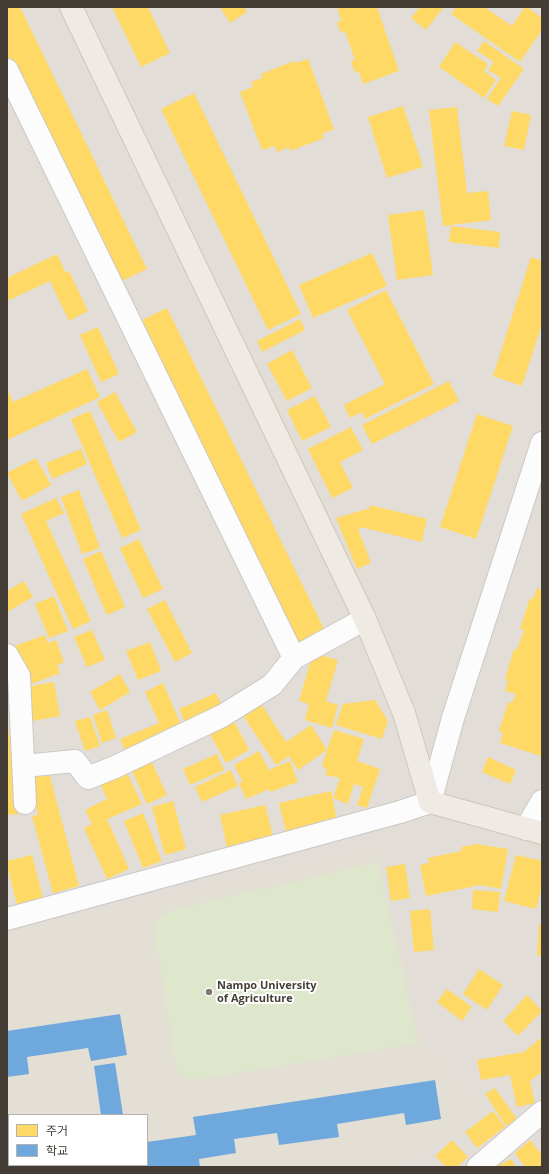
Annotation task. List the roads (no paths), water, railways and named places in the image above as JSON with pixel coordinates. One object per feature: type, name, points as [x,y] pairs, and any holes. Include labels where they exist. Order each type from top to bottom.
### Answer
[{"type":"main road","points":[[72,7],[365,619],[404,713],[430,802],[534,831]]},
{"type":"street","points":[[7,70],[294,658]]},
{"type":"street","points":[[7,919],[400,812],[430,802],[453,718],[542,443]]},
{"type":"street","points":[[24,766],[75,761],[88,778],[115,767],[222,716],[272,685],[294,658],[365,619]]},
{"type":"street","points":[[7,655],[19,676],[25,803]]},
{"type":"street","points":[[534,831],[542,801]]},
{"type":"street","points":[[478,1167],[542,1112]]},
{"type":"place","name":"Nampo University of Agriculture","points":[[209,992]]}]
